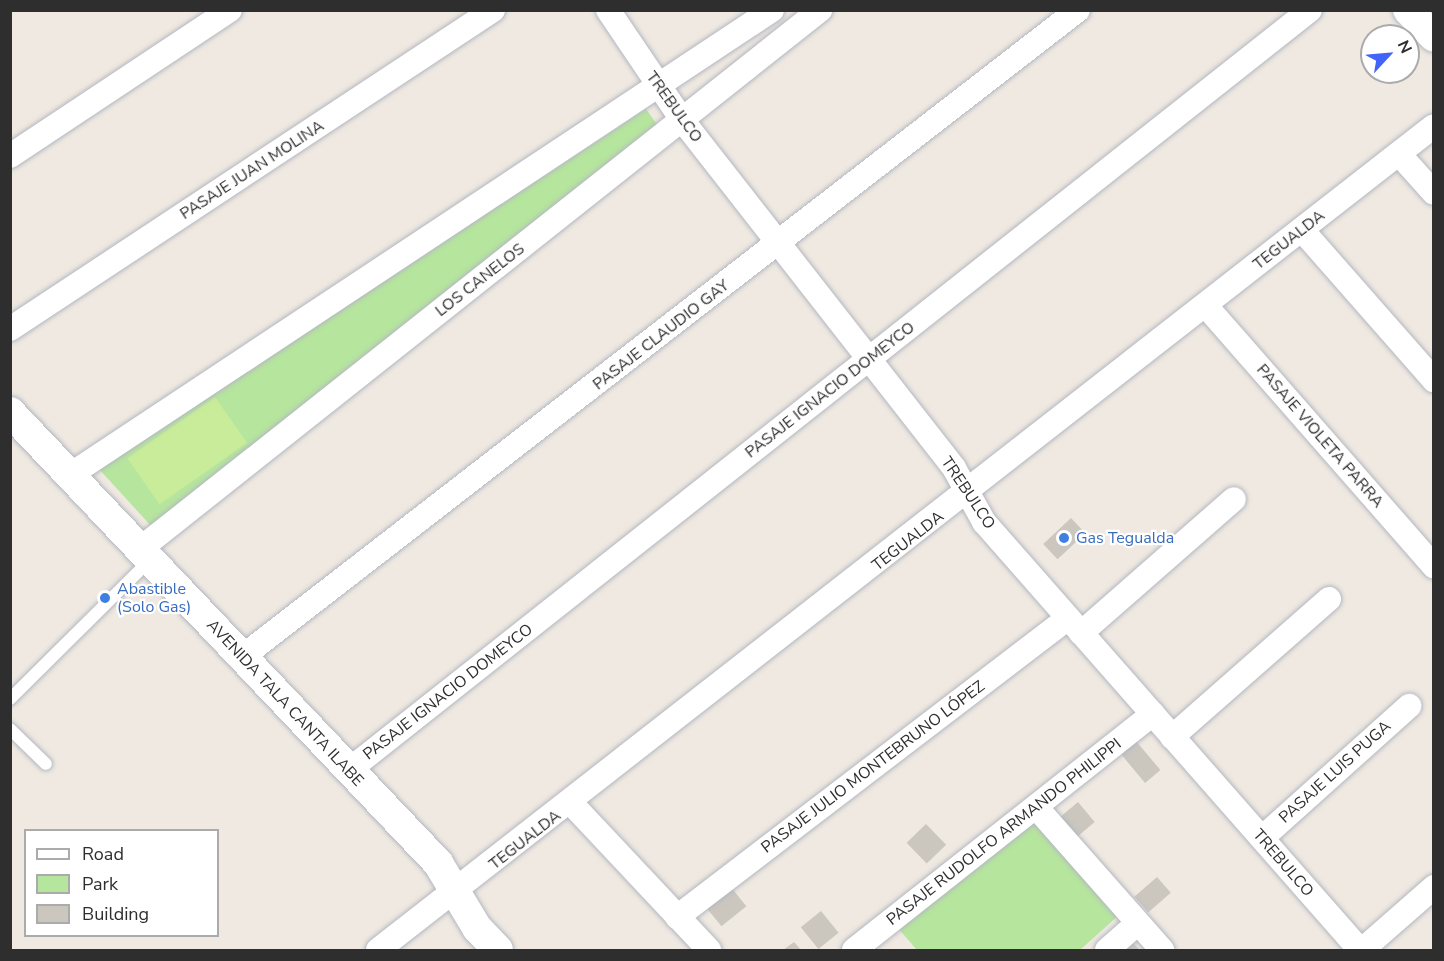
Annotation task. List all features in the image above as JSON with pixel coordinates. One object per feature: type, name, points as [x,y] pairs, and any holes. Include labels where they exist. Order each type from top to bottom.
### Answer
[{"type":"street","points":[[10,156],[230,10]]},
{"type":"street","name":"PASAJE JUAN MOLINA","points":[[10,329],[493,10]]},
{"type":"street","name":"TREBULCO","points":[[608,10],[683,121],[954,468],[984,522],[1361,951]]},
{"type":"street","points":[[70,475],[772,10]]},
{"type":"street","name":"LOS CANELOS","points":[[145,554],[820,10]]},
{"type":"street","name":"PASAJE CLAUDIO GAY","points":[[242,657],[778,245],[1078,10]]},
{"type":"street","name":"PASAJE IGNACIO DOMEYCO","points":[[349,770],[1310,10]]},
{"type":"street","points":[[1408,10],[1434,37]]},
{"type":"street","name":"TEGUALDA","points":[[378,951],[571,804],[1434,126]]},
{"type":"street","points":[[1399,154],[1434,193]]},
{"type":"street","points":[[1302,230],[1434,380]]},
{"type":"street","name":"PASAJE VIOLETA PARRA","points":[[1206,306],[1434,566]]},
{"type":"street","name":"AVENIDA TALA CANTA ILABE","points":[[10,412],[438,863],[477,928],[498,951]]},
{"type":"street","name":"PASAJE JULIO MONTEBRUNO LÓPEZ","points":[[677,917],[1075,625],[1234,499]]},
{"type":"street","points":[[1172,737],[1329,599]]},
{"type":"street","name":"PASAJE LUIS PUGA","points":[[1262,838],[1409,706]]},
{"type":"street","name":"PASAJE RUDOLFO ARMANDO PHILIPPI","points":[[854,951],[1153,714]]},
{"type":"street","points":[[571,804],[709,951]]},
{"type":"street","points":[[1036,807],[1162,951]]},
{"type":"street","points":[[1361,951],[1434,887]]},
{"type":"street","points":[[1107,951],[1138,923]]},
{"type":"lane","points":[[10,699],[145,554]]},
{"type":"lane","points":[[10,729],[46,764]]},
{"type":"green space","points":[[646,109],[658,126],[152,527],[99,469]]},
{"type":"green space","points":[[215,397],[247,443],[159,504],[127,458]]},
{"type":"green space","points":[[1034,820],[1120,914],[1080,950],[917,950],[897,927]]},
{"type":"building","name":"Gas Tegualda","points":[[1071,518],[1085,533],[1058,559],[1043,544]]},
{"type":"building","points":[[1136,741],[1160,770],[1145,783],[1121,754]]},
{"type":"building","points":[[1078,802],[1095,822],[1075,839],[1058,819]]},
{"type":"building","points":[[926,824],[946,845],[927,864],[907,843]]},
{"type":"building","points":[[1157,877],[1171,893],[1148,913],[1134,897]]},
{"type":"building","points":[[730,886],[746,906],[721,926],[705,906]]},
{"type":"building","points":[[821,911],[839,933],[818,949],[801,927]]},
{"type":"building","points":[[794,942],[801,950],[783,950]]},
{"type":"building","points":[[1133,943],[1140,950],[1124,950]]},
{"type":"place","name":"Gas Tegualda","points":[[1064,538]]},
{"type":"place","name":"Abastible (Solo Gas)","points":[[105,598]]}]
